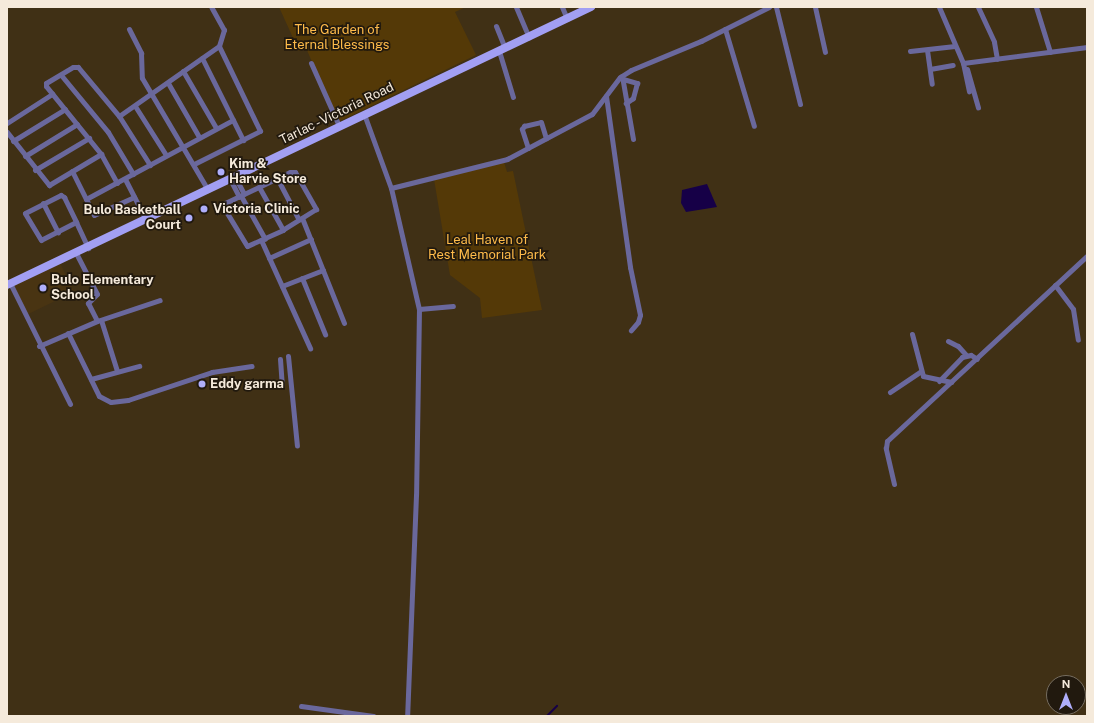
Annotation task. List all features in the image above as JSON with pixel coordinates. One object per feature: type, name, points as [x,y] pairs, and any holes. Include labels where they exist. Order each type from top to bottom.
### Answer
[{"type":"main road","name":"Tarlac - Victoria Road","points":[[8,284],[76,254],[364,114],[591,7]]},
{"type":"street","points":[[118,116],[135,106],[219,46],[224,30],[211,7]]},
{"type":"street","points":[[516,7],[529,37]]},
{"type":"street","points":[[562,7],[567,19]]},
{"type":"street","points":[[391,188],[433,176],[476,168],[507,159],[592,114],[622,77],[769,7]]},
{"type":"street","points":[[776,7],[800,104]]},
{"type":"street","points":[[815,7],[825,52]]},
{"type":"street","points":[[939,7],[963,63],[978,106]]},
{"type":"street","points":[[978,7],[994,42],[997,59]]},
{"type":"street","points":[[1036,7],[1050,52]]},
{"type":"street","points":[[496,26],[513,97]]},
{"type":"street","points":[[129,29],[142,53],[142,78],[208,190]]},
{"type":"street","points":[[725,29],[754,126]]},
{"type":"street","points":[[194,164],[260,131],[219,46]]},
{"type":"street","points":[[910,51],[955,46]]},
{"type":"street","points":[[963,63],[1087,47]]},
{"type":"street","points":[[927,50],[932,84]]},
{"type":"street","points":[[202,58],[243,140]]},
{"type":"street","points":[[312,63],[339,126]]},
{"type":"street","points":[[963,63],[969,91]]},
{"type":"street","points":[[930,69],[953,65]]},
{"type":"street","points":[[117,183],[101,154],[45,84],[78,67],[118,116],[150,165]]},
{"type":"street","points":[[183,71],[216,128]]},
{"type":"street","points":[[61,75],[108,132],[133,174]]},
{"type":"street","points":[[622,77],[636,82],[637,85],[633,98],[626,103]]},
{"type":"street","points":[[622,77],[633,139]]},
{"type":"street","points":[[168,82],[200,137]]},
{"type":"street","points":[[7,123],[52,94]]},
{"type":"street","points":[[606,96],[630,267],[640,311],[638,322],[631,330]]},
{"type":"street","points":[[135,106],[166,155]]},
{"type":"street","points":[[13,140],[65,109]]},
{"type":"street","points":[[364,114],[391,188],[419,309],[416,495],[407,716]]},
{"type":"street","points":[[86,199],[233,120]]},
{"type":"street","points":[[528,148],[522,129],[524,126],[541,122],[546,138]]},
{"type":"street","points":[[24,156],[77,124]]},
{"type":"street","points":[[7,132],[35,170],[49,185],[101,154]]},
{"type":"street","points":[[35,170],[89,138]]},
{"type":"street","points":[[72,171],[94,215],[134,197]]},
{"type":"street","points":[[295,172],[316,209],[283,230],[247,246],[224,208],[225,203],[259,187],[277,178],[295,172]]},
{"type":"street","points":[[233,178],[263,239],[269,258],[310,348]]},
{"type":"street","points":[[277,178],[311,238],[344,323]]},
{"type":"street","points":[[125,179],[146,220]]},
{"type":"street","points":[[259,187],[283,230]]},
{"type":"street","points":[[76,222],[40,240],[25,215],[26,210],[61,195],[76,222],[88,248]]},
{"type":"street","points":[[43,203],[58,232]]},
{"type":"street","points":[[269,258],[311,238]]},
{"type":"street","points":[[76,254],[97,294],[88,303],[99,320],[117,371]]},
{"type":"street","points":[[894,484],[886,448],[887,441],[1087,256]]},
{"type":"street","points":[[282,286],[323,270]]},
{"type":"street","points":[[302,278],[325,334]]},
{"type":"street","points":[[8,284],[70,404]]},
{"type":"street","points":[[1055,285],[1073,309],[1078,340]]},
{"type":"street","points":[[39,346],[99,320],[160,300]]},
{"type":"street","points":[[419,309],[453,306]]},
{"type":"street","points":[[68,333],[100,398],[111,402],[128,400],[212,372],[252,366]]},
{"type":"street","points":[[912,334],[921,370],[926,379],[951,382]]},
{"type":"street","points":[[948,340],[958,346],[966,355],[977,359]]},
{"type":"street","points":[[939,381],[955,361],[966,355]]},
{"type":"street","points":[[288,356],[297,446]]},
{"type":"street","points":[[280,359],[282,385]]},
{"type":"street","points":[[91,379],[139,366]]},
{"type":"street","points":[[890,392],[921,370]]},
{"type":"street","points":[[301,706],[374,716]]},
{"type":"shaded area","points":[[707,184],[717,207],[686,212],[681,203],[682,190]]},
{"type":"shaded area","name":"Bulo Elementary School","points":[[60,263],[74,292],[26,315],[12,286]]},
{"type":"green space","name":"The Garden of Eternal Blessings","points":[[279,7],[466,7],[455,12],[476,55],[338,122],[306,48],[299,51]]},
{"type":"green space","name":"Leal Haven of Rest Memorial Park","points":[[504,162],[507,172],[513,171],[542,310],[482,318],[480,298],[450,275],[434,179]]},
{"type":"waterway","points":[[547,716],[557,706]]},
{"type":"place","name":"Kim & Harvie Store","points":[[221,172]]},
{"type":"place","name":"Victoria Clinic","points":[[204,209]]},
{"type":"place","name":"Bulo Basketball Court","points":[[189,218]]},
{"type":"place","name":"Bulo Elementary School","points":[[43,288]]},
{"type":"place","name":"Eddy garma","points":[[202,384]]}]
